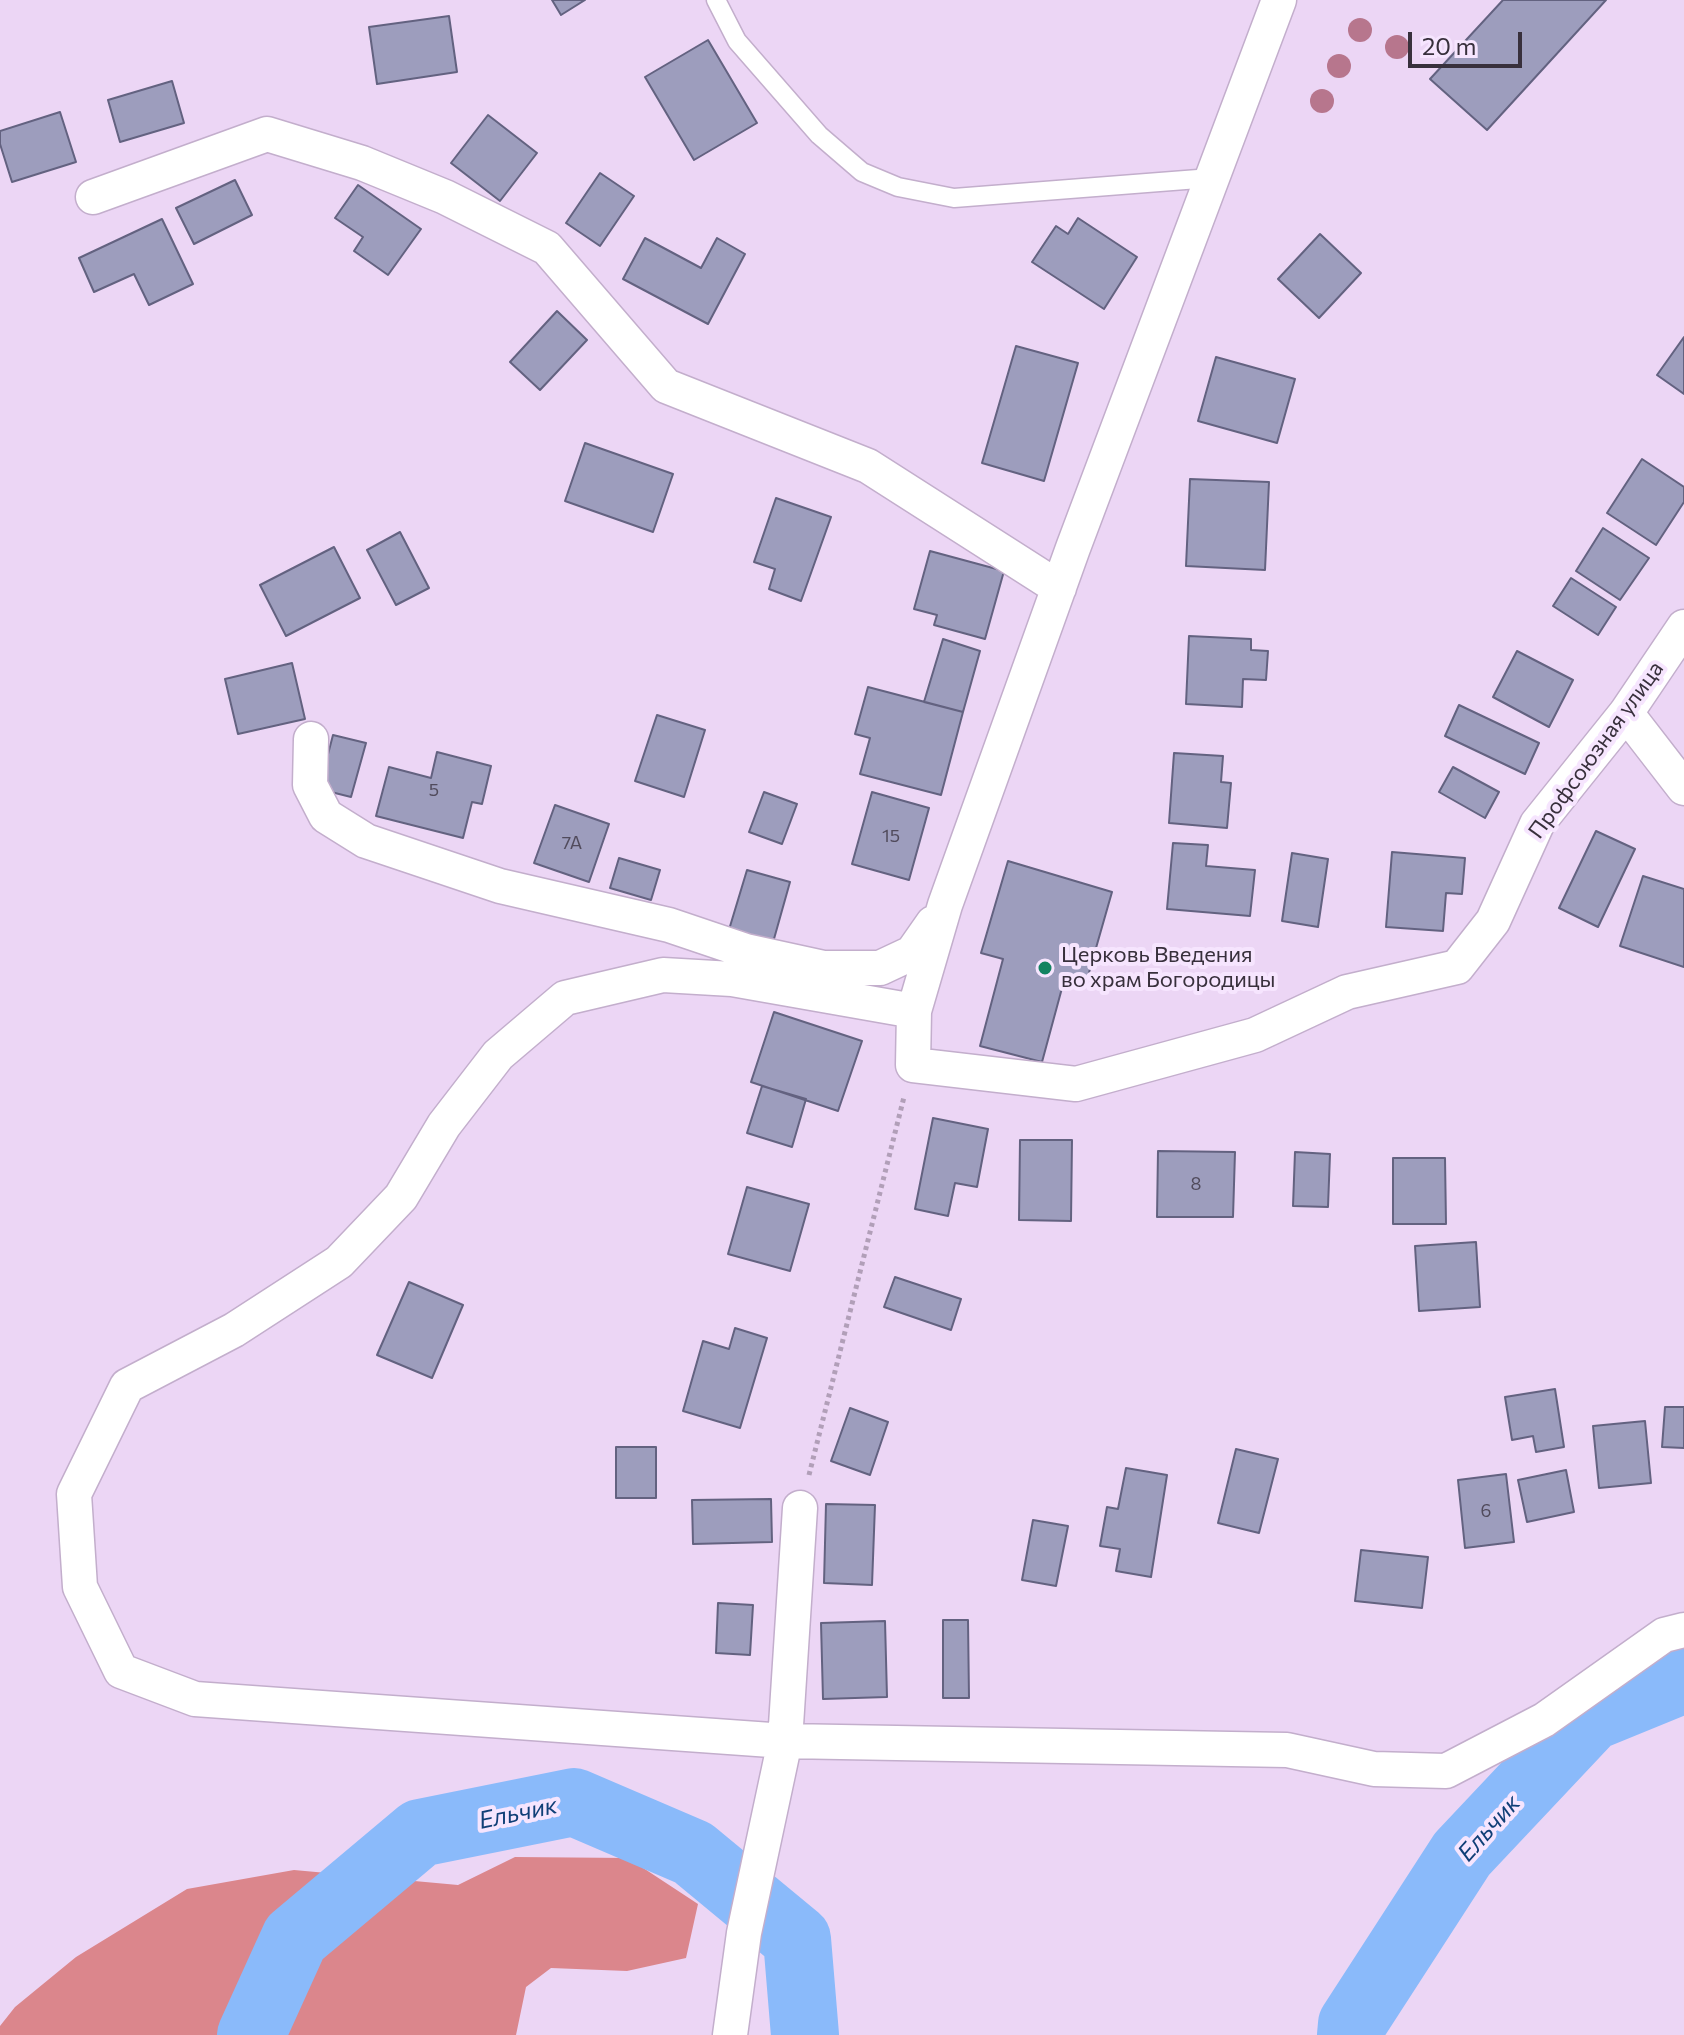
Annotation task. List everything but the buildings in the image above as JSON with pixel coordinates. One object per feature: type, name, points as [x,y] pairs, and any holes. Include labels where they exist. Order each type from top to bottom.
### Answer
[{"type":"street","points":[[913,1065],[914,1011],[945,905],[1059,588],[1279,0]]},
{"type":"street","points":[[93,197],[267,134],[362,163],[445,197],[547,248],[666,386],[868,466],[1059,588]]},
{"type":"street","name":"Профсоюзная улица","points":[[913,1065],[1076,1084],[1255,1035],[1347,992],[1457,967],[1493,921],[1537,824],[1626,713],[1684,627]]},
{"type":"street","points":[[1626,713],[1684,788]]},
{"type":"street","points":[[311,739],[310,785],[326,816],[366,841],[500,886],[669,925],[746,951],[824,968],[880,968],[912,953],[945,905]]},
{"type":"street","points":[[914,1011],[732,979],[663,975],[565,998],[498,1055],[444,1125],[401,1197],[339,1262],[234,1330],[127,1386],[74,1494],[80,1587],[121,1671],[195,1699],[785,1741],[1287,1750],[1374,1769],[1446,1771],[1544,1720],[1664,1635],[1684,1630]]},
{"type":"street","points":[[730,2035],[744,1933],[785,1741],[800,1508]]},
{"type":"lane","points":[[716,0],[737,41],[819,135],[862,172],[898,187],[954,198],[1211,178]]},
{"type":"path","points":[[800,1508],[913,1065]]},
{"type":"shaded area","points":[[515,1857],[628,1858],[698,1904],[686,1958],[627,1971],[551,1968],[526,1987],[516,2035],[0,2035],[0,2026],[15,2007],[76,1957],[187,1889],[294,1870],[458,1885]]},
{"type":"waterway","name":"Ельчик","points":[[1351,2035],[1352,2024],[1462,1854],[1591,1717],[1684,1679]]},
{"type":"waterway","name":"Ельчик","points":[[251,2035],[295,1938],[420,1833],[574,1802],[693,1853],[797,1939],[805,2035]]},
{"type":"place","name":"Церковь Введения во храм Богородицы","points":[[1045,968]]}]
